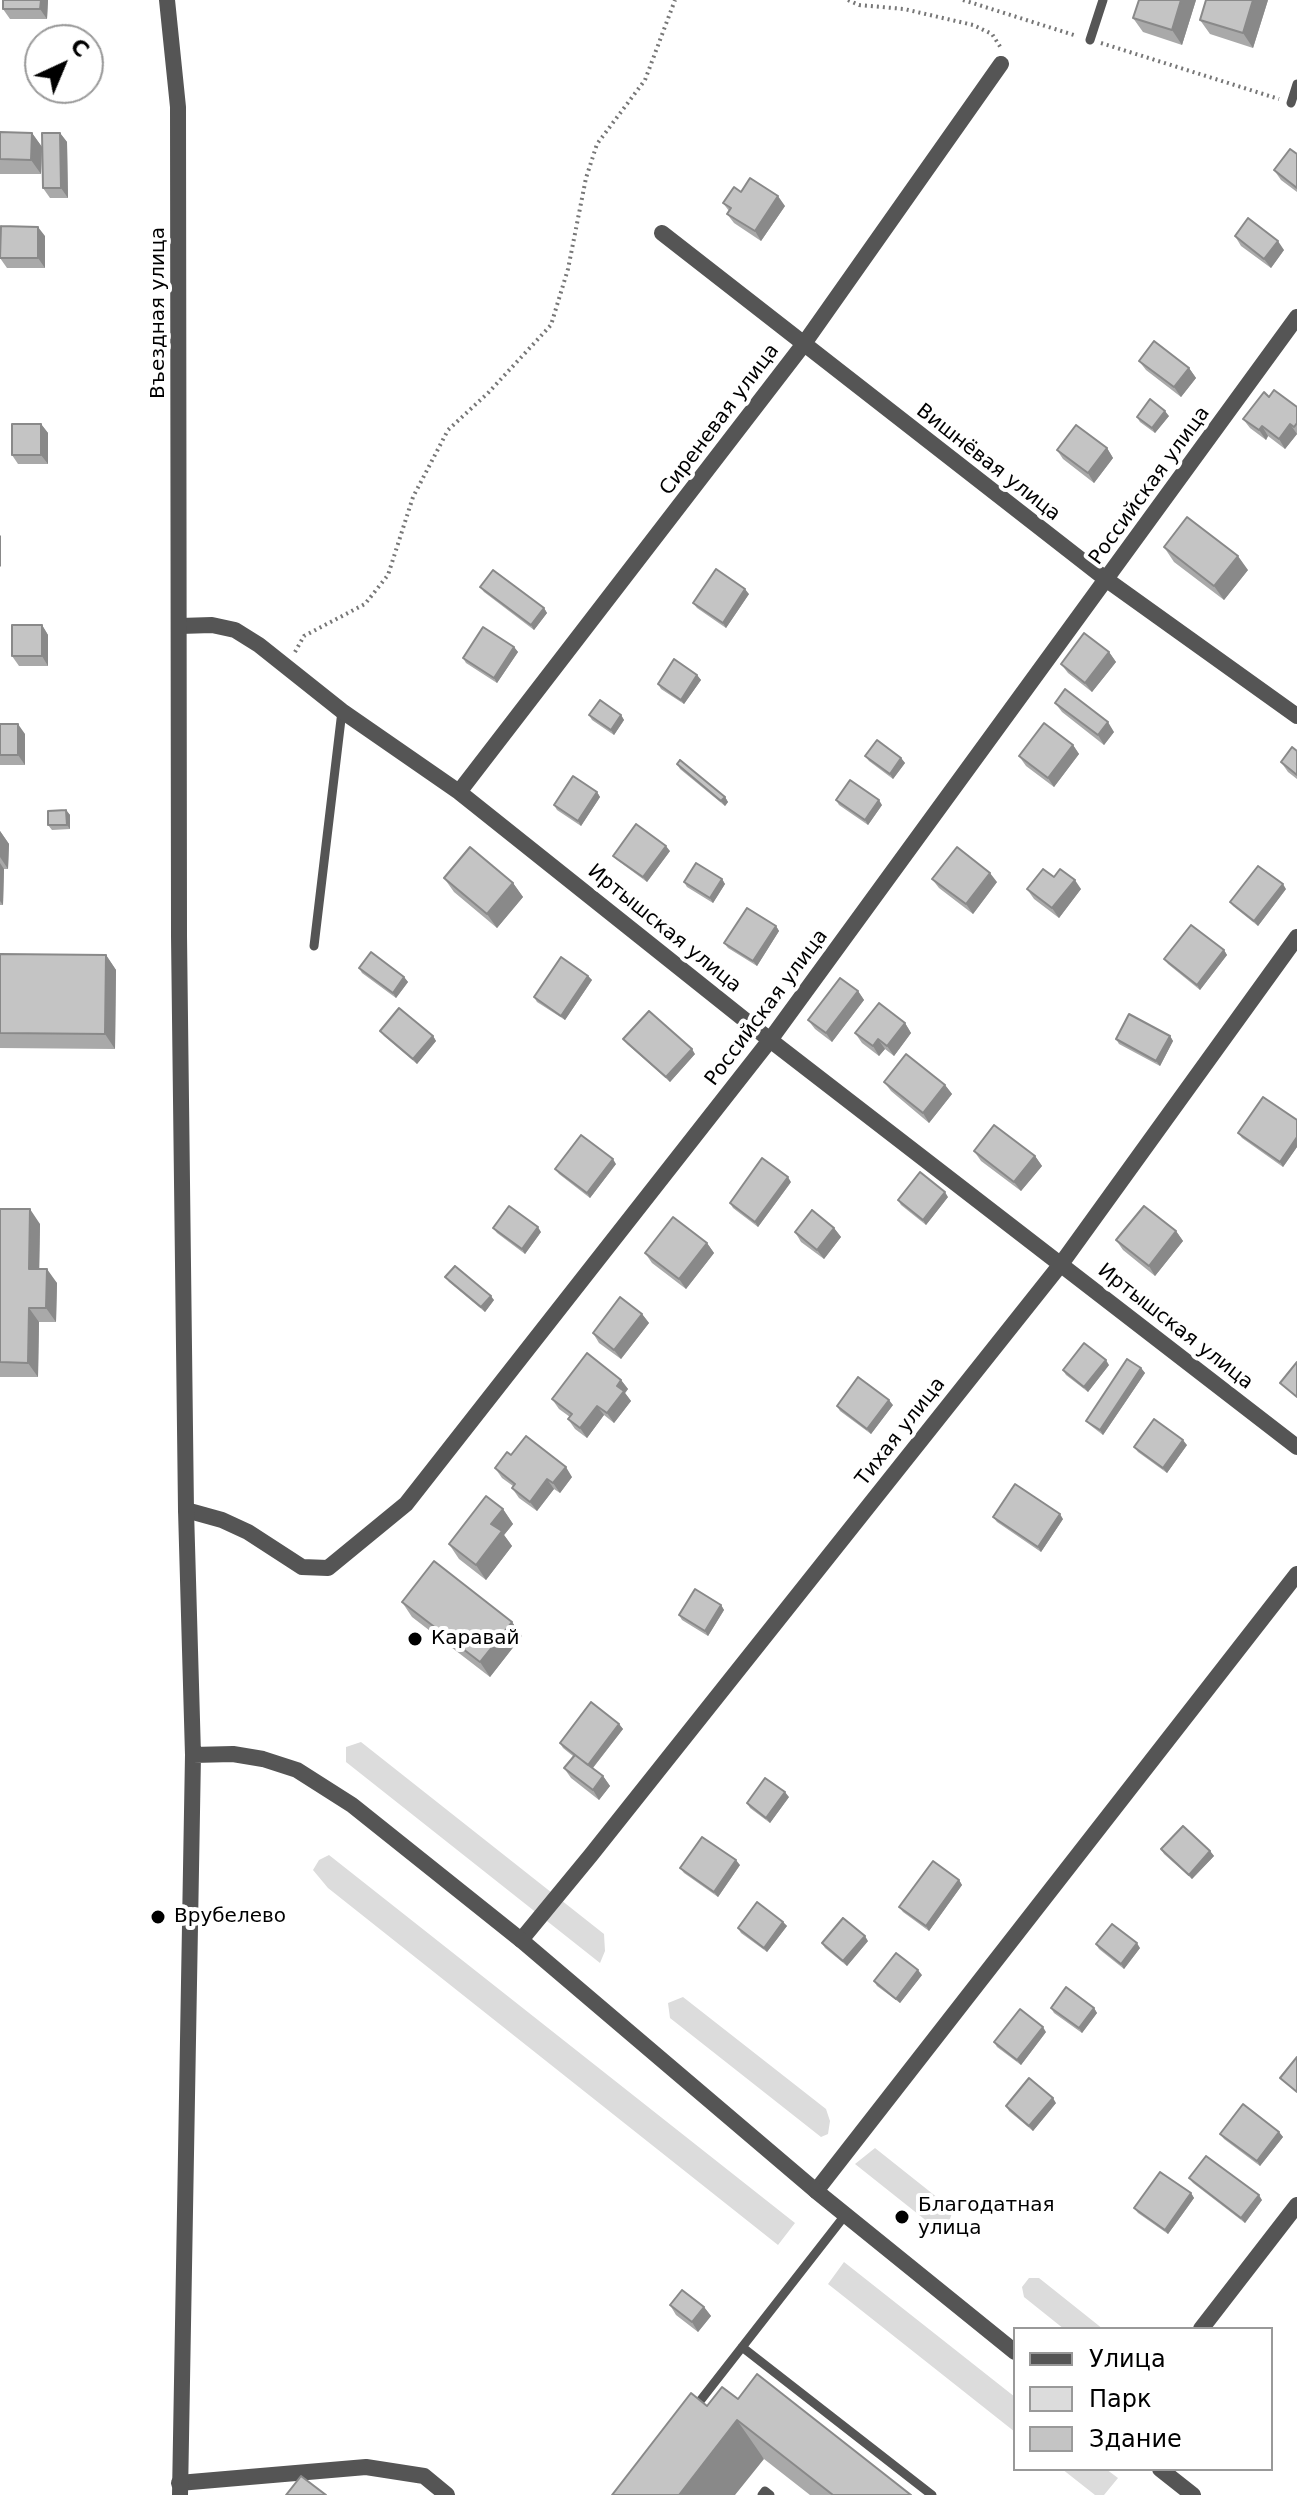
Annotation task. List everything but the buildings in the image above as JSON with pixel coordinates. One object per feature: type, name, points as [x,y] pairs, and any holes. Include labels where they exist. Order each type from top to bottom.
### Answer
[{"type":"street","name":"Въездная улица","points":[[167,0],[178,107],[179,936],[186,1510],[193,1755],[180,2489]]},
{"type":"street","name":"Сиреневая улица","points":[[459,792],[803,345],[1001,64]]},
{"type":"street","name":"Вишнёвая улица","points":[[662,233],[1107,580],[1297,716]]},
{"type":"street","name":"Российская улица","points":[[186,1510],[222,1520],[248,1532],[302,1567],[328,1568],[406,1504],[770,1040],[1297,317]]},
{"type":"street","name":"Иртышская улица","points":[[180,626],[212,625],[235,630],[342,711],[459,792],[770,1040],[1297,1447]]},
{"type":"street","name":"Тихая улица","points":[[521,1940],[1061,1264],[1297,937]]},
{"type":"street","points":[[816,2191],[1297,1574]]},
{"type":"street","points":[[193,1755],[233,1754],[263,1759],[297,1770],[352,1805],[521,1940],[816,2191],[1013,2350]]},
{"type":"street","points":[[1203,2327],[1297,2205]]},
{"type":"street","points":[[180,2489],[366,2467],[424,2476],[447,2495]]},
{"type":"street","points":[[1163,2471],[1193,2495]]},
{"type":"lane","points":[[1090,40],[1103,0]]},
{"type":"lane","points":[[1291,103],[1297,84]]},
{"type":"lane","points":[[314,946],[342,711]]},
{"type":"lane","points":[[685,2421],[846,2214]]},
{"type":"lane","points":[[742,2347],[932,2495]]},
{"type":"lane","points":[[762,2495],[765,2491],[770,2495]]},
{"type":"path","points":[[848,0],[859,5],[904,9],[973,25],[992,34],[1001,48],[1001,64]]},
{"type":"path","points":[[963,0],[1291,103]]},
{"type":"path","points":[[286,667],[304,636],[365,604],[388,575],[413,497],[448,430],[489,392],[551,325],[568,269],[586,178],[597,144],[645,80],[675,2]]},
{"type":"green space","points":[[361,1742],[604,1934],[605,1951],[600,1963],[346,1762],[346,1747]]},
{"type":"green space","points":[[329,1855],[795,2223],[778,2245],[328,1888],[313,1870],[319,1860]]},
{"type":"green space","points":[[683,1997],[826,2109],[830,2121],[828,2134],[821,2137],[670,2018],[668,2003]]},
{"type":"green space","points":[[875,2148],[953,2210],[950,2219],[933,2226],[855,2164]]},
{"type":"green space","points":[[844,2262],[1013,2395],[1013,2430],[828,2284]]},
{"type":"green space","points":[[1029,2278],[1039,2278],[1100,2327],[1062,2327],[1024,2297],[1022,2287]]},
{"type":"green space","points":[[1065,2471],[1109,2471],[1118,2478],[1104,2495],[1095,2495]]},
{"type":"place","name":"Каравай","points":[[415,1639]]},
{"type":"place","name":"Врубелево","points":[[158,1917]]},
{"type":"place","name":"Благодатная улица","points":[[902,2217]]}]
